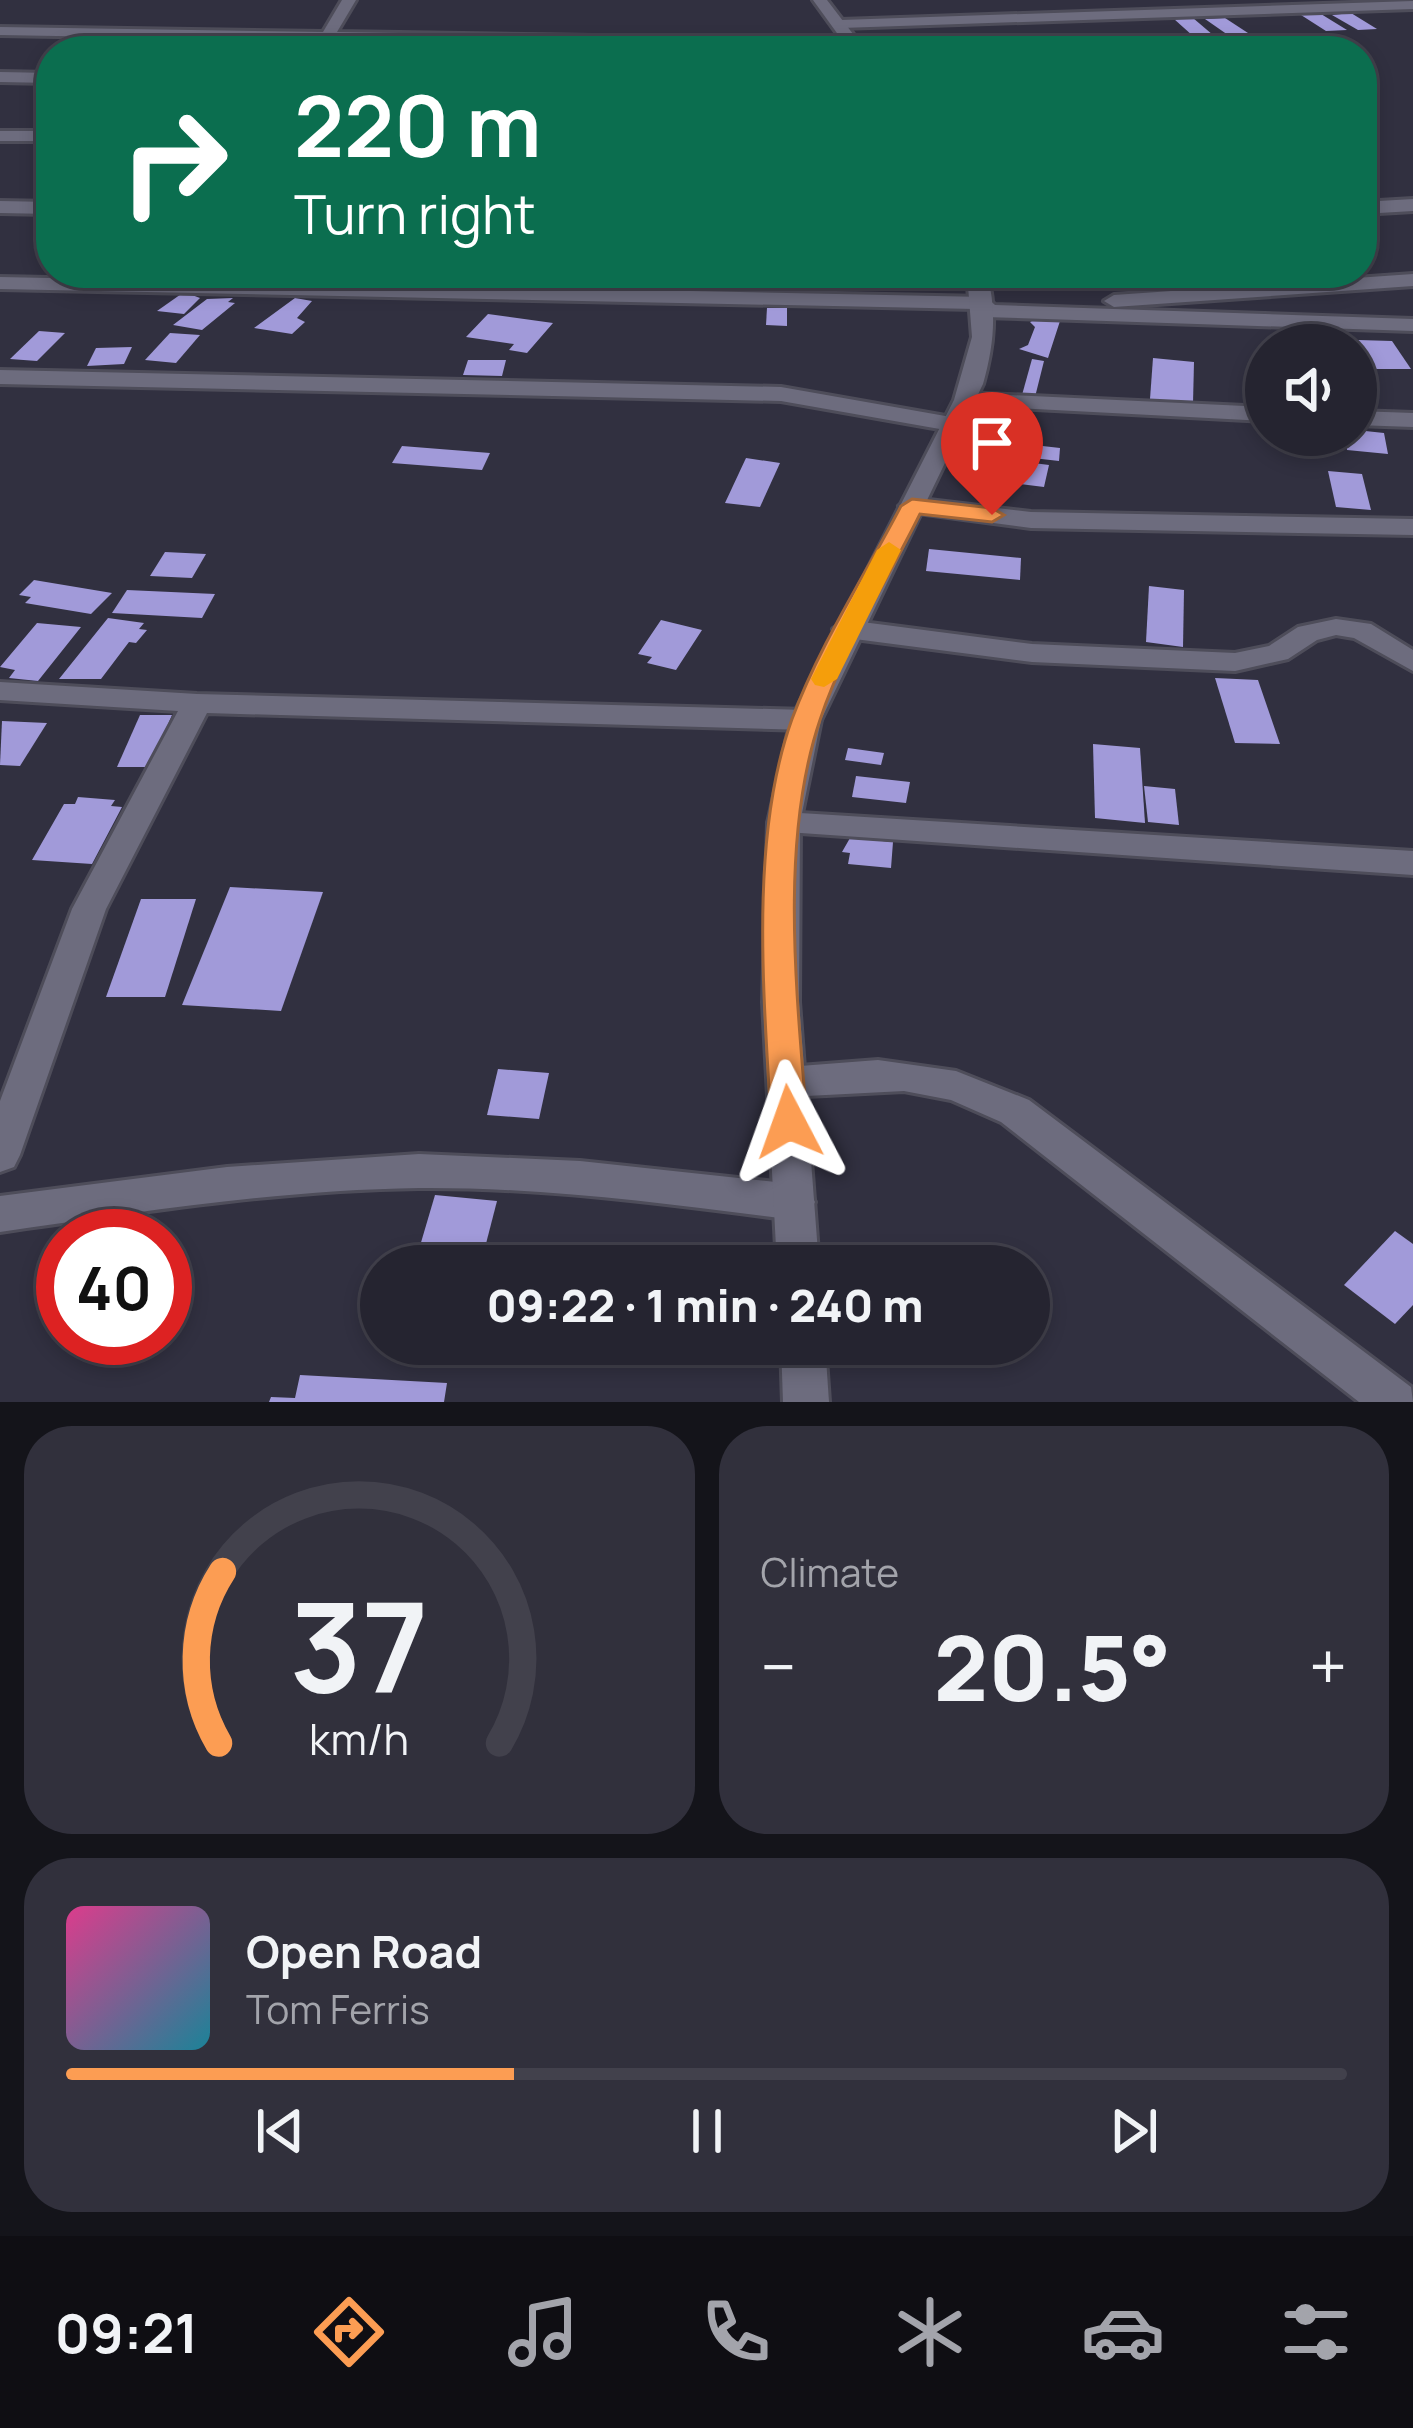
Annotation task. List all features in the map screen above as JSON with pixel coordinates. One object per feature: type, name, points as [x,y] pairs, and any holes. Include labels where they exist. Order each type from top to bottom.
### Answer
[{"type":"street","points":[[328,35],[350,0]]},
{"type":"street","points":[[820,0],[848,36]]},
{"type":"street","points":[[841,24],[1413,5]]},
{"type":"street","points":[[0,31],[342,36]]},
{"type":"street","points":[[0,77],[36,78]]},
{"type":"street","points":[[0,136],[36,136]]},
{"type":"street","points":[[1377,207],[1413,206]]},
{"type":"street","points":[[0,207],[36,208]]},
{"type":"street","points":[[0,306],[36,278]]},
{"type":"street","points":[[1377,282],[1413,280]]},
{"type":"street","points":[[0,283],[36,284]]},
{"type":"street","points":[[346,288],[982,296],[1056,313],[1413,325]]},
{"type":"street","points":[[1056,313],[1161,295],[1279,288]]},
{"type":"street","points":[[797,1245],[781,1001],[784,823],[806,720],[958,412],[983,350],[982,296]]},
{"type":"street","points":[[0,377],[781,394],[958,412],[1245,414]]},
{"type":"street","points":[[1377,419],[1413,420]]},
{"type":"street","points":[[912,506],[1031,520],[1413,527]]},
{"type":"street","points":[[847,629],[1032,653],[1235,662],[1278,652],[1308,633],[1336,627],[1361,630],[1413,662]]},
{"type":"street","points":[[0,691],[197,703],[806,720]]},
{"type":"street","points":[[0,1155],[89,909],[197,703]]},
{"type":"street","points":[[784,823],[1413,863]]},
{"type":"street","points":[[787,1082],[908,1072],[969,1087],[1015,1111],[1395,1402]]},
{"type":"street","points":[[0,1214],[177,1190],[368,1173],[575,1176],[794,1202]]},
{"type":"street","points":[[804,1365],[806,1402]]},
{"type":"building","points":[[1351,13],[1377,29],[1358,30],[1332,15]]},
{"type":"building","points":[[1321,14],[1347,30],[1326,31],[1301,15]]},
{"type":"building","points":[[1193,18],[1213,35],[1193,36],[1174,19]]},
{"type":"building","points":[[1225,18],[1248,33],[1228,35],[1205,19]]},
{"type":"building","points":[[1317,33],[1322,36],[1278,36]]},
{"type":"building","points":[[184,292],[200,298],[184,314],[157,311]]},
{"type":"building","points":[[233,298],[228,302],[235,303],[202,330],[173,325],[207,299]]},
{"type":"building","points":[[295,298],[312,301],[297,318],[305,322],[292,334],[254,328]]},
{"type":"building","points":[[767,308],[787,308],[787,326],[766,325]]},
{"type":"building","points":[[488,314],[553,323],[527,353],[509,350],[514,344],[466,337]]},
{"type":"building","points":[[1038,318],[1060,321],[1048,358],[1019,349],[1028,345],[1035,327],[1030,322]]},
{"type":"building","points":[[39,331],[65,333],[37,361],[10,359]]},
{"type":"building","points":[[170,333],[200,335],[176,363],[145,360]]},
{"type":"building","points":[[1377,341],[1392,341],[1411,369],[1377,369]]},
{"type":"building","points":[[132,347],[124,364],[87,366],[96,348]]},
{"type":"building","points":[[1153,358],[1194,362],[1193,403],[1150,399]]},
{"type":"building","points":[[1032,359],[1044,361],[1035,397],[1022,395]]},
{"type":"building","points":[[468,360],[506,360],[502,376],[463,375]]},
{"type":"building","points":[[1377,432],[1384,433],[1388,454],[1377,453]]},
{"type":"building","points":[[993,435],[1014,438],[1011,454],[989,451]]},
{"type":"building","points":[[1025,444],[1060,448],[1059,461],[1024,457]]},
{"type":"building","points":[[402,446],[490,453],[482,470],[392,463]]},
{"type":"building","points":[[746,458],[780,463],[760,507],[725,503]]},
{"type":"building","points":[[995,458],[1049,465],[1044,487],[989,480]]},
{"type":"building","points":[[1328,471],[1362,474],[1371,510],[1336,507]]},
{"type":"building","points":[[929,549],[1021,558],[1020,580],[926,571]]},
{"type":"building","points":[[165,552],[206,554],[192,578],[150,576]]},
{"type":"building","points":[[34,580],[112,593],[91,614],[25,603],[31,597],[19,595]]},
{"type":"building","points":[[1149,586],[1184,590],[1183,647],[1146,642]]},
{"type":"building","points":[[127,590],[215,594],[202,618],[112,613]]},
{"type":"building","points":[[108,618],[144,623],[139,629],[147,630],[136,643],[129,642],[101,679],[59,679]]},
{"type":"building","points":[[661,620],[702,630],[676,670],[647,663],[652,657],[638,654]]},
{"type":"building","points":[[37,623],[81,627],[38,681],[9,678],[15,670],[0,667]]},
{"type":"building","points":[[1215,678],[1258,680],[1280,744],[1235,743]]},
{"type":"building","points":[[140,715],[172,715],[150,767],[117,767]]},
{"type":"building","points":[[2,721],[47,723],[20,766],[0,765]]},
{"type":"building","points":[[1093,744],[1140,748],[1145,823],[1095,818]]},
{"type":"building","points":[[848,748],[884,753],[881,765],[845,760]]},
{"type":"building","points":[[856,776],[910,782],[906,803],[852,797]]},
{"type":"building","points":[[1144,786],[1175,789],[1179,825],[1148,822]]},
{"type":"building","points":[[78,797],[115,800],[111,806],[122,807],[92,864],[32,860],[64,804],[75,804]]},
{"type":"building","points":[[850,838],[893,842],[891,868],[848,864],[850,853],[842,852]]},
{"type":"building","points":[[230,887],[323,892],[281,1011],[182,1005]]},
{"type":"building","points":[[141,899],[196,899],[165,997],[106,997]]},
{"type":"building","points":[[498,1069],[549,1073],[539,1119],[487,1115]]},
{"type":"building","points":[[435,1195],[497,1201],[486,1245],[420,1245]]},
{"type":"building","points":[[1395,1231],[1413,1244],[1413,1305],[1395,1324],[1344,1285]]},
{"type":"building","points":[[300,1375],[447,1383],[444,1402],[269,1402],[271,1397],[295,1398]]},
{"type":"slow traffic","points":[[824,679],[889,550]]},
{"type":"route","points":[[789,1122],[781,1001],[784,823],[806,720],[847,629],[912,506],[992,515]]}]
